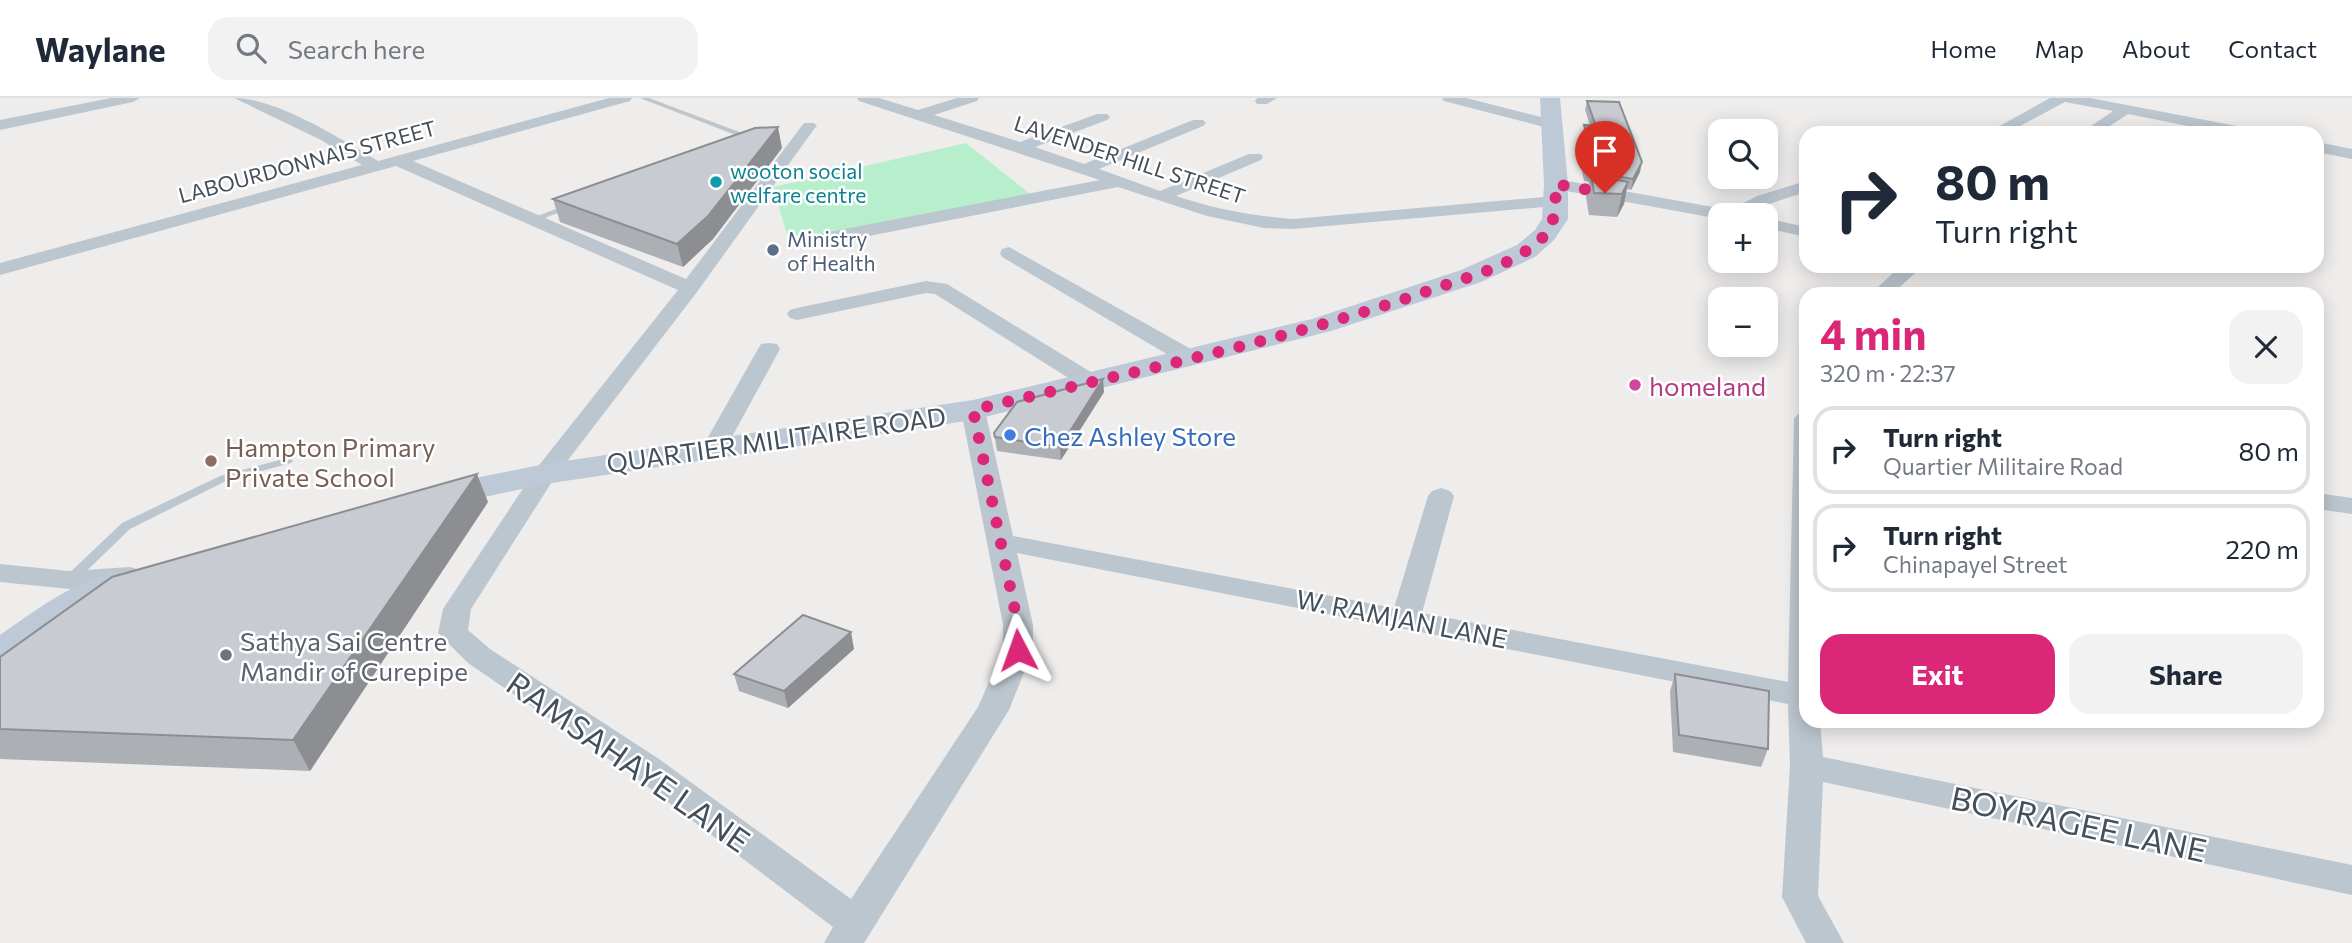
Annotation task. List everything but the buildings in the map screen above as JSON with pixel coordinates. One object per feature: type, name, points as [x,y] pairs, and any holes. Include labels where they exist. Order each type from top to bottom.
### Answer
[{"type":"main road","name":"QUARTIER MILITAIRE ROAD","points":[[408,503],[545,474],[715,446],[973,410],[1190,358],[1379,308],[1500,264],[1526,251],[1545,234],[1555,219],[1551,111]]},
{"type":"main road","points":[[6,646],[67,608],[142,572]]},
{"type":"street","points":[[0,125],[133,98]]},
{"type":"street","points":[[241,98],[327,137],[375,166]]},
{"type":"street","name":"LABOURDONNAIS STREET","points":[[0,269],[625,98]]},
{"type":"street","name":"LAVENDER HILL STREET","points":[[864,98],[1021,147],[1162,196],[1260,224],[1293,224],[1555,193]]},
{"type":"street","points":[[918,115],[972,98]]},
{"type":"street","points":[[1449,98],[1551,111]]},
{"type":"street","points":[[2008,126],[2061,98]]},
{"type":"street","points":[[2068,98],[2212,126]]},
{"type":"street","points":[[2100,126],[2126,109]]},
{"type":"street","points":[[1021,147],[1102,117]]},
{"type":"street","points":[[1085,169],[1198,123]]},
{"type":"street","points":[[545,474],[690,288],[809,126]]},
{"type":"street","points":[[2324,148],[2352,153]]},
{"type":"street","points":[[1162,196],[1255,157]]},
{"type":"street","points":[[397,160],[690,288]]},
{"type":"street","points":[[808,242],[1120,181]]},
{"type":"street","points":[[1757,203],[1799,188]]},
{"type":"street","points":[[1555,193],[1708,213]]},
{"type":"street","points":[[1778,226],[1799,230]]},
{"type":"street","points":[[1009,253],[1190,358]]},
{"type":"street","points":[[1888,287],[1905,273]]},
{"type":"street","points":[[797,314],[926,288],[940,288],[1091,382]]},
{"type":"street","points":[[715,446],[769,349]]},
{"type":"street","points":[[849,933],[993,710],[1018,650],[1018,625],[973,410]]},
{"type":"street","name":"RAMSAHAYE LANE","points":[[545,474],[457,609],[453,633],[479,656],[647,768],[849,933]]},
{"type":"street","points":[[1406,618],[1441,496]]},
{"type":"street","points":[[2324,502],[2352,506]]},
{"type":"street","name":"W. RAMJAN LANE","points":[[1000,542],[1799,695]]},
{"type":"street","points":[[0,573],[69,580],[142,572]]},
{"type":"street","points":[[1805,728],[1807,766],[1800,897],[1825,943]]},
{"type":"street","name":"BOYRAGEE LANE","points":[[1807,766],[2352,880]]},
{"type":"lane","points":[[643,98],[757,140]]},
{"type":"lane","points":[[531,220],[584,202]]},
{"type":"lane","points":[[69,580],[126,526],[224,478],[288,461]]},
{"type":"green space","points":[[966,143],[1034,197],[789,241],[773,187]]},
{"type":"place","name":"wooton social welfare centre","points":[[716,182]]},
{"type":"place","name":"Ministry of Health","points":[[773,250]]},
{"type":"place","name":"homeland","points":[[1635,385]]},
{"type":"place","name":"Chez Ashley Store","points":[[1010,435]]},
{"type":"place","name":"Hampton Primary Private School","points":[[211,461]]},
{"type":"place","name":"Sathya Sai Centre Mandir of Curepipe","points":[[226,655]]},
{"type":"route","points":[[1018,650],[1018,625],[973,410],[1321,326],[1379,308],[1471,276],[1526,251],[1545,234],[1555,219],[1556,184],[1605,193]]}]
